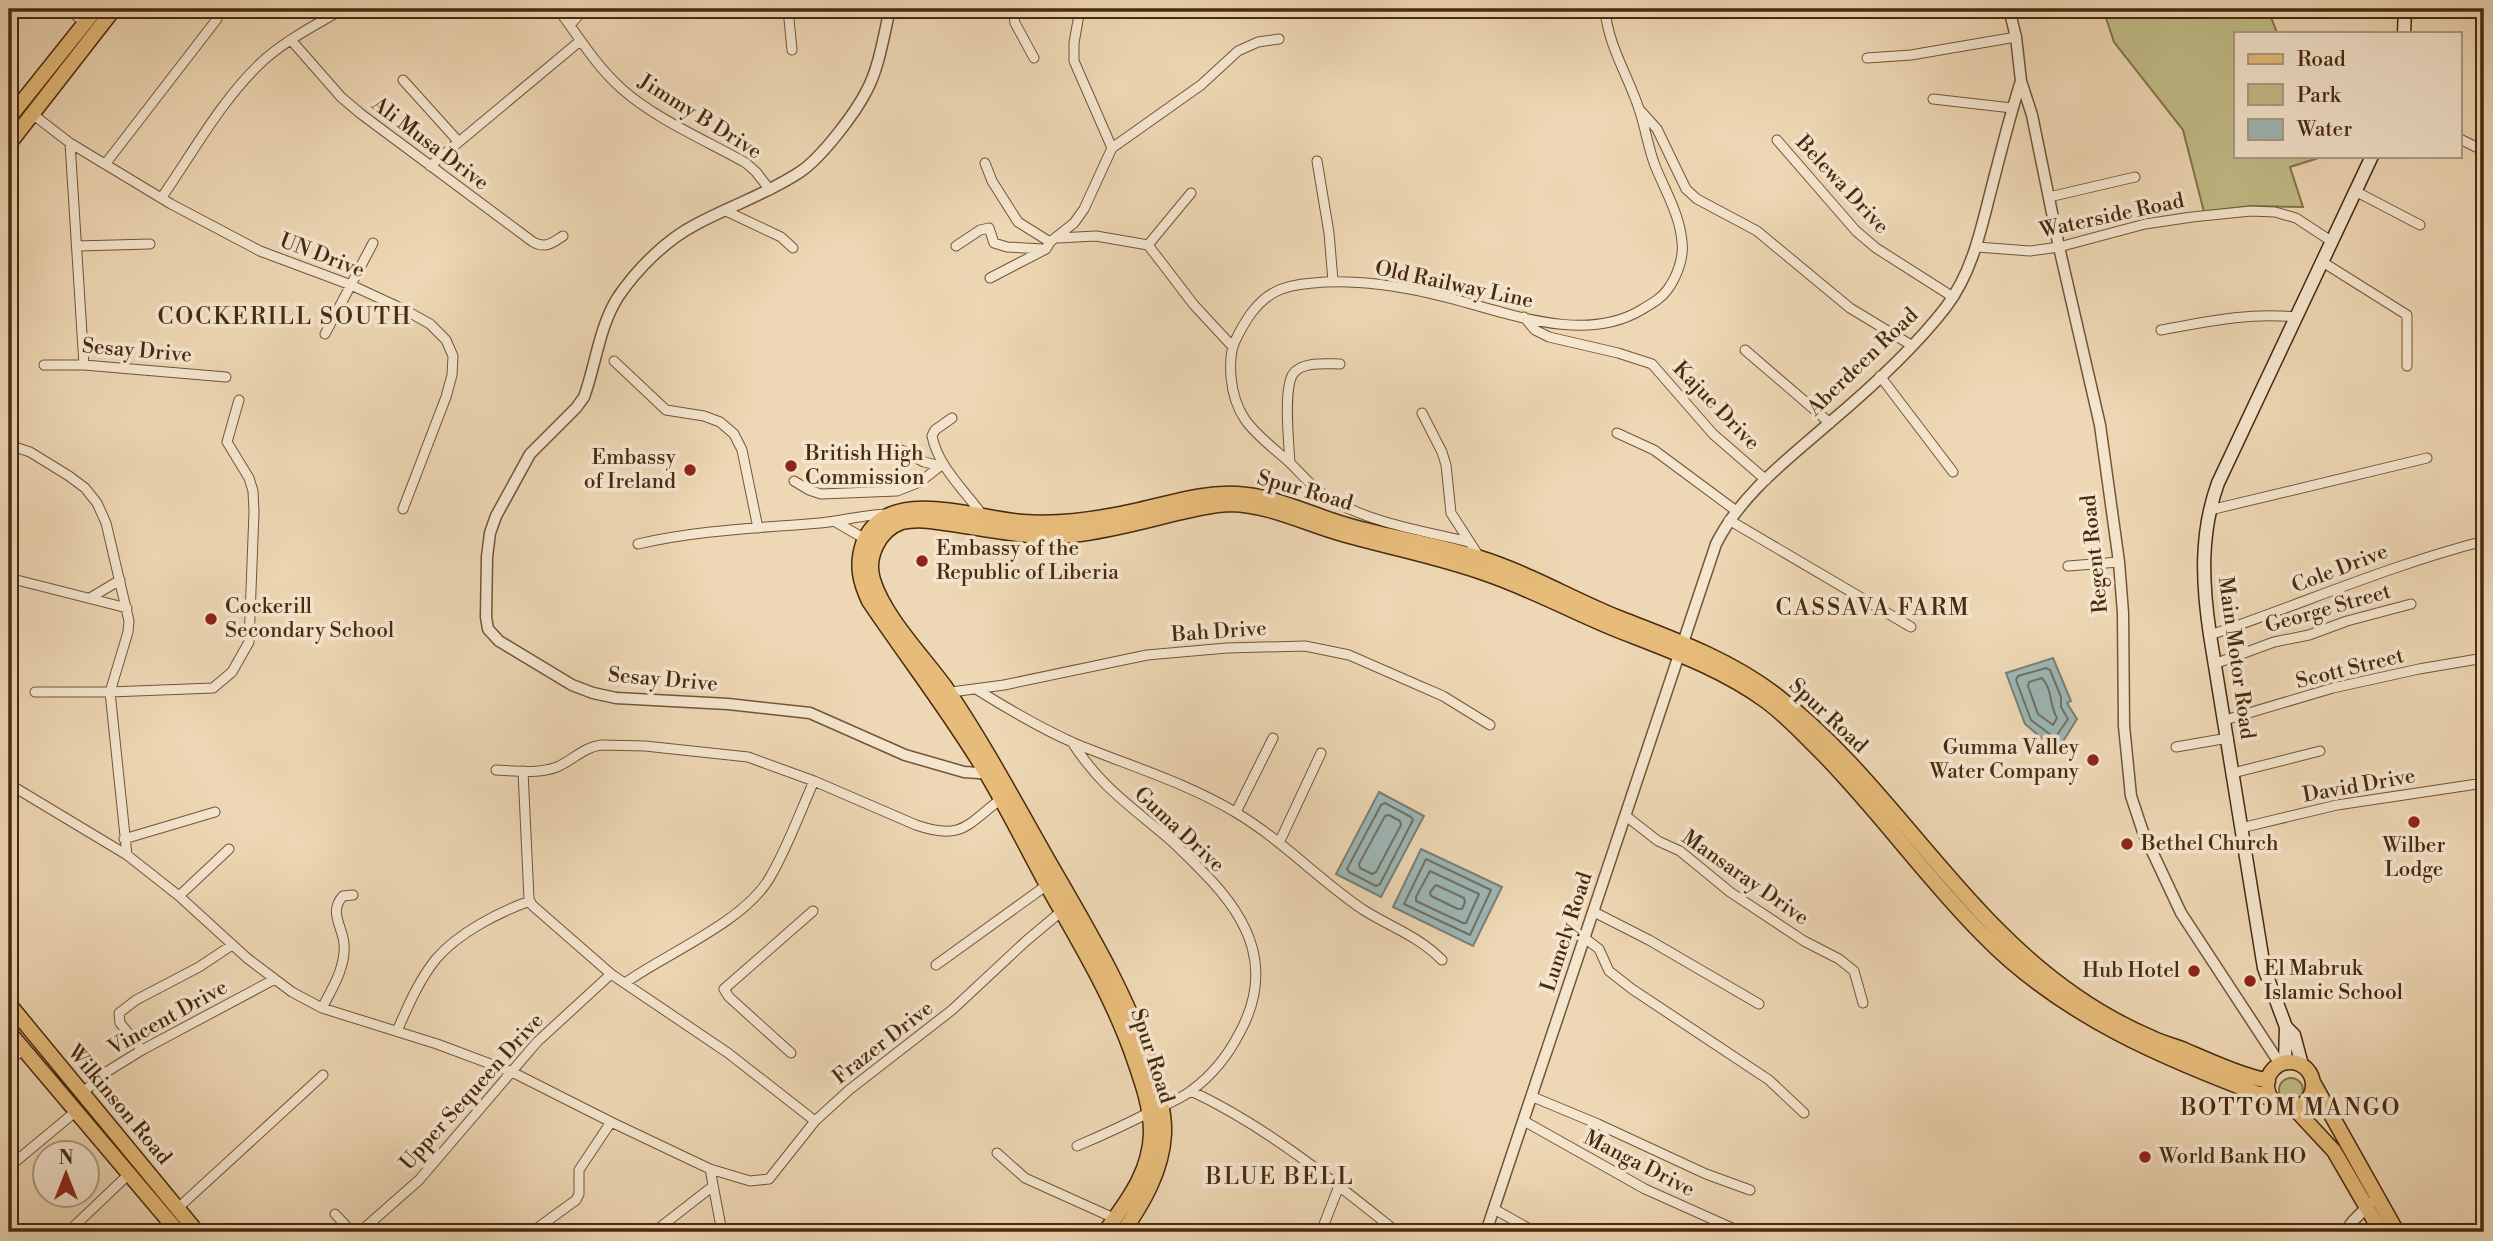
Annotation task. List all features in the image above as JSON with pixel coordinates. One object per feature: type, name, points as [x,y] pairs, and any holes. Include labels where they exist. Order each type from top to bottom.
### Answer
[{"type":"main road","points":[[9,118],[96,9]]},
{"type":"main road","points":[[9,144],[114,9]]},
{"type":"main road","points":[[2404,32],[2405,9]]},
{"type":"main road","name":"Main Motor Road","points":[[2302,1065],[2294,1035],[2286,1027],[2264,968],[2217,663],[2210,635],[2204,589],[2204,544],[2218,483],[2371,158]]},
{"type":"main road","name":"Spur Road","points":[[890,514],[917,509],[1020,522],[1056,523],[1090,520],[1244,494],[1270,499],[1369,531],[1481,559],[1682,649],[1769,703],[1855,779],[1955,905],[2010,961],[2084,1015],[2272,1099]]},
{"type":"main road","name":"Spur Road","points":[[914,655],[880,597],[872,574],[873,552],[886,532],[896,524],[908,520],[925,520],[1017,534],[1077,535],[1204,501],[1255,507],[1349,536],[1473,569],[1682,649]]},
{"type":"main road","points":[[864,539],[873,527],[890,514]]},
{"type":"main road","name":"Spur Road","points":[[864,539],[859,573],[869,601],[942,694],[993,774],[1143,1045],[1164,1134],[1159,1164],[1150,1186],[1123,1232]]},
{"type":"main road","name":"Spur Road","points":[[1044,864],[1047,885],[1068,907]]},
{"type":"main road","name":"Wilkinson Road","points":[[9,1004],[198,1232]]},
{"type":"main road","name":"Main Motor Road","points":[[2283,1063],[2286,1027]]},
{"type":"main road","name":"Wilkinson Road","points":[[9,1032],[178,1232]]},
{"type":"main road","name":"Spur Road","points":[[2150,1044],[2268,1081]]},
{"type":"main road","points":[[2314,1084],[2309,1100],[2294,1108],[2283,1107],[2272,1099],[2268,1081],[2272,1071],[2283,1063],[2302,1065],[2312,1076],[2372,1203],[2381,1232]]},
{"type":"main road","points":[[2294,1108],[2334,1151],[2397,1232]]},
{"type":"main road","name":"Spur Road","points":[[1105,1232],[1140,1181],[1148,1161],[1156,1109]]},
{"type":"street","points":[[66,9],[86,22]]},
{"type":"street","points":[[162,197],[228,102],[266,58],[290,40],[342,9]]},
{"type":"street","name":"Jimmy B Drive","points":[[558,9],[602,69],[623,90],[746,163],[770,190]]},
{"type":"street","points":[[570,25],[583,9]]},
{"type":"street","points":[[788,9],[792,50]]},
{"type":"street","name":"Sesay Drive","points":[[890,9],[869,87],[859,104],[817,157],[770,190],[693,226],[664,246],[627,285],[607,316],[584,397],[530,454],[496,516],[487,557],[486,617],[488,629],[499,641],[572,685],[593,693],[616,698],[728,704],[810,713],[905,755],[939,766],[993,774]]},
{"type":"street","points":[[1013,9],[1015,23],[1034,58]]},
{"type":"street","points":[[1080,9],[1074,61],[1112,148]]},
{"type":"street","name":"Old Railway Line","points":[[1232,346],[1245,321],[1260,303],[1275,292],[1295,285],[1333,281],[1398,287],[1524,317],[1591,326],[1612,323],[1657,301],[1667,290],[1682,259],[1682,241],[1677,219],[1646,140],[1639,109],[1616,59],[1605,9]]},
{"type":"street","name":"Regent Road","points":[[2010,9],[2021,80],[2032,116],[2100,425],[2119,562],[2123,613],[2126,754],[2131,796],[2136,814],[2181,913],[2283,1063]]},
{"type":"street","points":[[106,163],[217,19]]},
{"type":"street","points":[[1867,58],[1910,55],[2016,37]]},
{"type":"street","points":[[990,278],[1051,243],[1074,223],[1084,209],[1112,148],[1201,85],[1238,51],[1258,42],[1279,39]]},
{"type":"street","name":"Ali Musa Drive","points":[[290,40],[351,105],[533,242],[543,246],[563,236]]},
{"type":"street","points":[[430,166],[580,41]]},
{"type":"street","points":[[403,80],[458,141]]},
{"type":"street","name":"Aberdeen Road","points":[[1682,649],[1704,574],[1735,510],[1880,376],[1953,297],[1977,247],[2021,80]]},
{"type":"street","points":[[1933,99],[2012,108]]},
{"type":"street","name":"Old Railway Line","points":[[1639,109],[1657,129],[1686,189],[1697,198],[1757,231],[1850,308],[1911,345]]},
{"type":"street","name":"UN Drive","points":[[31,113],[70,143],[260,251],[351,285],[405,310],[430,324],[446,340],[453,356],[452,375],[402,509]]},
{"type":"street","points":[[2462,140],[2484,151]]},
{"type":"street","name":"Belewa Drive","points":[[1777,141],[1856,231],[1876,248],[1953,297]]},
{"type":"street","points":[[70,143],[84,365]]},
{"type":"street","points":[[1317,161],[1329,233],[1333,281]]},
{"type":"street","points":[[985,163],[992,181],[1018,222],[1051,243]]},
{"type":"street","points":[[2049,197],[2135,177]]},
{"type":"street","points":[[2355,191],[2420,225]]},
{"type":"street","points":[[1147,245],[1191,193]]},
{"type":"street","points":[[726,211],[782,237],[793,248]]},
{"type":"street","name":"Waterside Road","points":[[1977,247],[2030,251],[2059,247],[2145,224],[2251,211],[2275,212],[2297,218],[2331,241]]},
{"type":"street","points":[[956,246],[980,230],[989,228],[994,243],[1007,247],[1096,236],[1147,245],[1194,306],[1232,346],[1233,393],[1241,417],[1255,433],[1329,498],[1350,509],[1385,521],[1469,542]]},
{"type":"street","points":[[325,334],[373,243]]},
{"type":"street","points":[[77,246],[149,244]]},
{"type":"street","points":[[2321,261],[2407,315],[2407,366]]},
{"type":"street","points":[[2161,330],[2229,318],[2276,314],[2295,317]]},
{"type":"street","name":"Kajue Drive","points":[[1524,317],[1535,330],[1549,337],[1652,364],[1713,434],[1766,480]]},
{"type":"street","points":[[1745,350],[1830,423]]},
{"type":"street","points":[[614,360],[666,410],[704,416],[720,422],[734,434],[741,450],[758,528]]},
{"type":"street","points":[[1290,463],[1288,405],[1293,374],[1303,367],[1340,364]]},
{"type":"street","name":"Sesay Drive","points":[[44,365],[84,365],[226,377]]},
{"type":"street","points":[[1880,376],[1953,472]]},
{"type":"street","points":[[35,692],[213,688],[232,672],[250,642],[253,491],[249,478],[227,442],[239,400]]},
{"type":"street","points":[[1422,413],[1446,465],[1451,513],[1481,559]]},
{"type":"street","points":[[952,418],[935,430],[932,436],[942,466],[984,517]]},
{"type":"street","points":[[1616,433],[1654,450],[1735,510]]},
{"type":"street","points":[[9,445],[30,452],[85,488],[97,503],[106,523],[127,608],[128,632],[110,692],[127,855]]},
{"type":"street","points":[[901,450],[913,457],[942,466]]},
{"type":"street","points":[[2210,510],[2427,458]]},
{"type":"street","points":[[793,481],[809,491],[821,494],[897,491],[920,482],[942,466]]},
{"type":"street","points":[[638,544],[689,533],[890,514]]},
{"type":"street","points":[[1728,520],[1911,627]]},
{"type":"street","points":[[834,521],[864,539]]},
{"type":"street","name":"Cole Drive","points":[[2210,635],[2431,554],[2484,541]]},
{"type":"street","points":[[2068,566],[2119,562]]},
{"type":"street","points":[[9,578],[127,608]]},
{"type":"street","points":[[90,598],[120,580]]},
{"type":"street","name":"George Street","points":[[2217,663],[2274,642],[2309,635],[2411,604]]},
{"type":"street","name":"Bah Drive","points":[[942,694],[1147,655],[1241,647],[1305,646],[1349,655],[1420,685],[1454,702],[1490,725]]},
{"type":"street","name":"Lumely Road","points":[[1486,1232],[1682,649]]},
{"type":"street","name":"Scott Street","points":[[2225,720],[2333,688],[2484,658]]},
{"type":"street","points":[[976,689],[1072,742],[1150,773],[1236,812],[1363,910],[1418,938],[1442,960]]},
{"type":"street","points":[[1236,812],[1273,738]]},
{"type":"street","points":[[2176,747],[2228,738]]},
{"type":"street","name":"Guma Drive","points":[[1072,742],[1110,791],[1164,834],[1206,875],[1236,914],[1254,951],[1257,979],[1250,1014],[1232,1047],[1206,1079],[1191,1091],[1077,1146]]},
{"type":"street","points":[[496,771],[548,769],[560,766],[584,750],[601,745],[728,753],[769,763],[814,780],[934,831],[953,832],[967,827],[1006,796]]},
{"type":"street","points":[[2233,773],[2320,751]]},
{"type":"street","points":[[1279,843],[1321,752]]},
{"type":"street","points":[[523,771],[530,901],[540,913],[611,974],[729,1052],[815,1121]]},
{"type":"street","points":[[625,983],[728,919],[750,900],[768,880],[814,780]]},
{"type":"street","name":"David Drive","points":[[2241,828],[2337,805],[2484,783]]},
{"type":"street","points":[[9,784],[127,855],[179,896],[247,958],[322,1008],[397,1031],[512,1072],[710,1169],[722,1232]]},
{"type":"street","points":[[124,839],[215,813]]},
{"type":"street","name":"Mansaray Drive","points":[[1626,816],[1658,841],[1680,851],[1762,913],[1804,941],[1839,959],[1854,971],[1863,1003]]},
{"type":"street","points":[[179,896],[229,849]]},
{"type":"street","points":[[936,965],[1047,885]]},
{"type":"street","points":[[322,1008],[336,981],[344,954],[344,939],[336,917],[338,902],[343,896],[354,895]]},
{"type":"street","points":[[397,1031],[412,997],[437,957],[481,924],[530,901]]},
{"type":"street","name":"Frazer Drive","points":[[710,1169],[750,1181],[769,1179],[815,1121],[849,1090],[953,1010],[1026,941],[1068,907]]},
{"type":"street","points":[[791,1053],[729,997],[724,989],[813,911]]},
{"type":"street","points":[[1594,912],[1649,940],[1759,1004]]},
{"type":"street","points":[[1586,939],[1599,949],[1606,966],[1617,977],[1769,1080],[1804,1113]]},
{"type":"street","points":[[142,1050],[120,1023],[119,1013],[136,1000],[199,967],[232,945]]},
{"type":"street","name":"Upper Sequeen Drive","points":[[360,1232],[419,1180],[537,1042],[611,974]]},
{"type":"street","name":"Vincent Drive","points":[[82,1093],[108,1071],[142,1050],[275,979]]},
{"type":"street","points":[[9,1061],[23,1049]]},
{"type":"street","points":[[178,1208],[323,1075]]},
{"type":"street","points":[[1191,1091],[1228,1110],[1339,1186],[1397,1232]]},
{"type":"street","points":[[1533,1097],[1706,1174],[1750,1190]]},
{"type":"street","points":[[9,1167],[75,1112]]},
{"type":"street","name":"Manga Drive","points":[[1524,1121],[1645,1189],[1741,1232]]},
{"type":"street","points":[[532,1232],[576,1200],[579,1194],[579,1170],[611,1122]]},
{"type":"street","points":[[997,1153],[1025,1178],[1116,1219]]},
{"type":"street","points":[[68,1232],[130,1173]]},
{"type":"street","points":[[654,1232],[713,1186]]},
{"type":"street","points":[[1321,1232],[1339,1186]]},
{"type":"street","points":[[2345,1232],[2372,1203]]},
{"type":"street","points":[[1494,1209],[1535,1232]]},
{"type":"street","points":[[335,1214],[352,1232]]},
{"type":"green space","points":[[2103,9],[2268,9],[2277,32],[2234,32],[2234,158],[2319,158],[2290,167],[2303,207],[2251,206],[2204,212],[2183,130],[2114,42]]},
{"type":"green space","points":[[2291,1078],[2300,1081],[2303,1090],[2300,1099],[2291,1102],[2282,1099],[2279,1090],[2282,1081]]},
{"type":"water","points":[[2053,658],[2071,701],[2067,703],[2077,719],[2057,751],[2025,724],[2006,673]]},
{"type":"water","points":[[1379,792],[1424,816],[1381,897],[1336,874]]},
{"type":"water","points":[[1421,849],[1502,887],[1473,946],[1393,907]]},
{"type":"place","name":"British High Commission","points":[[791,466]]},
{"type":"place","name":"Embassy of Ireland","points":[[690,470]]},
{"type":"place","name":"Embassy of the Republic of Liberia","points":[[922,561]]},
{"type":"place","name":"Cockerill Secondary School","points":[[211,619]]},
{"type":"place","name":"Gumma Valley Water Company","points":[[2093,760]]},
{"type":"place","name":"Wilber Lodge","points":[[2414,822]]},
{"type":"place","name":"Bethel Church","points":[[2127,844]]},
{"type":"place","name":"Hub Hotel","points":[[2194,971]]},
{"type":"place","name":"El Mabruk Islamic School","points":[[2250,981]]},
{"type":"place","name":"World Bank HO","points":[[2145,1157]]},
{"type":"district","name":"COCKERILL SOUTH","points":[[285,317]]},
{"type":"district","name":"CASSAVA FARM","points":[[1873,608]]},
{"type":"district","name":"BOTTOM MANGO","points":[[2291,1108]]},
{"type":"district","name":"BLUE BELL","points":[[1280,1177]]}]
